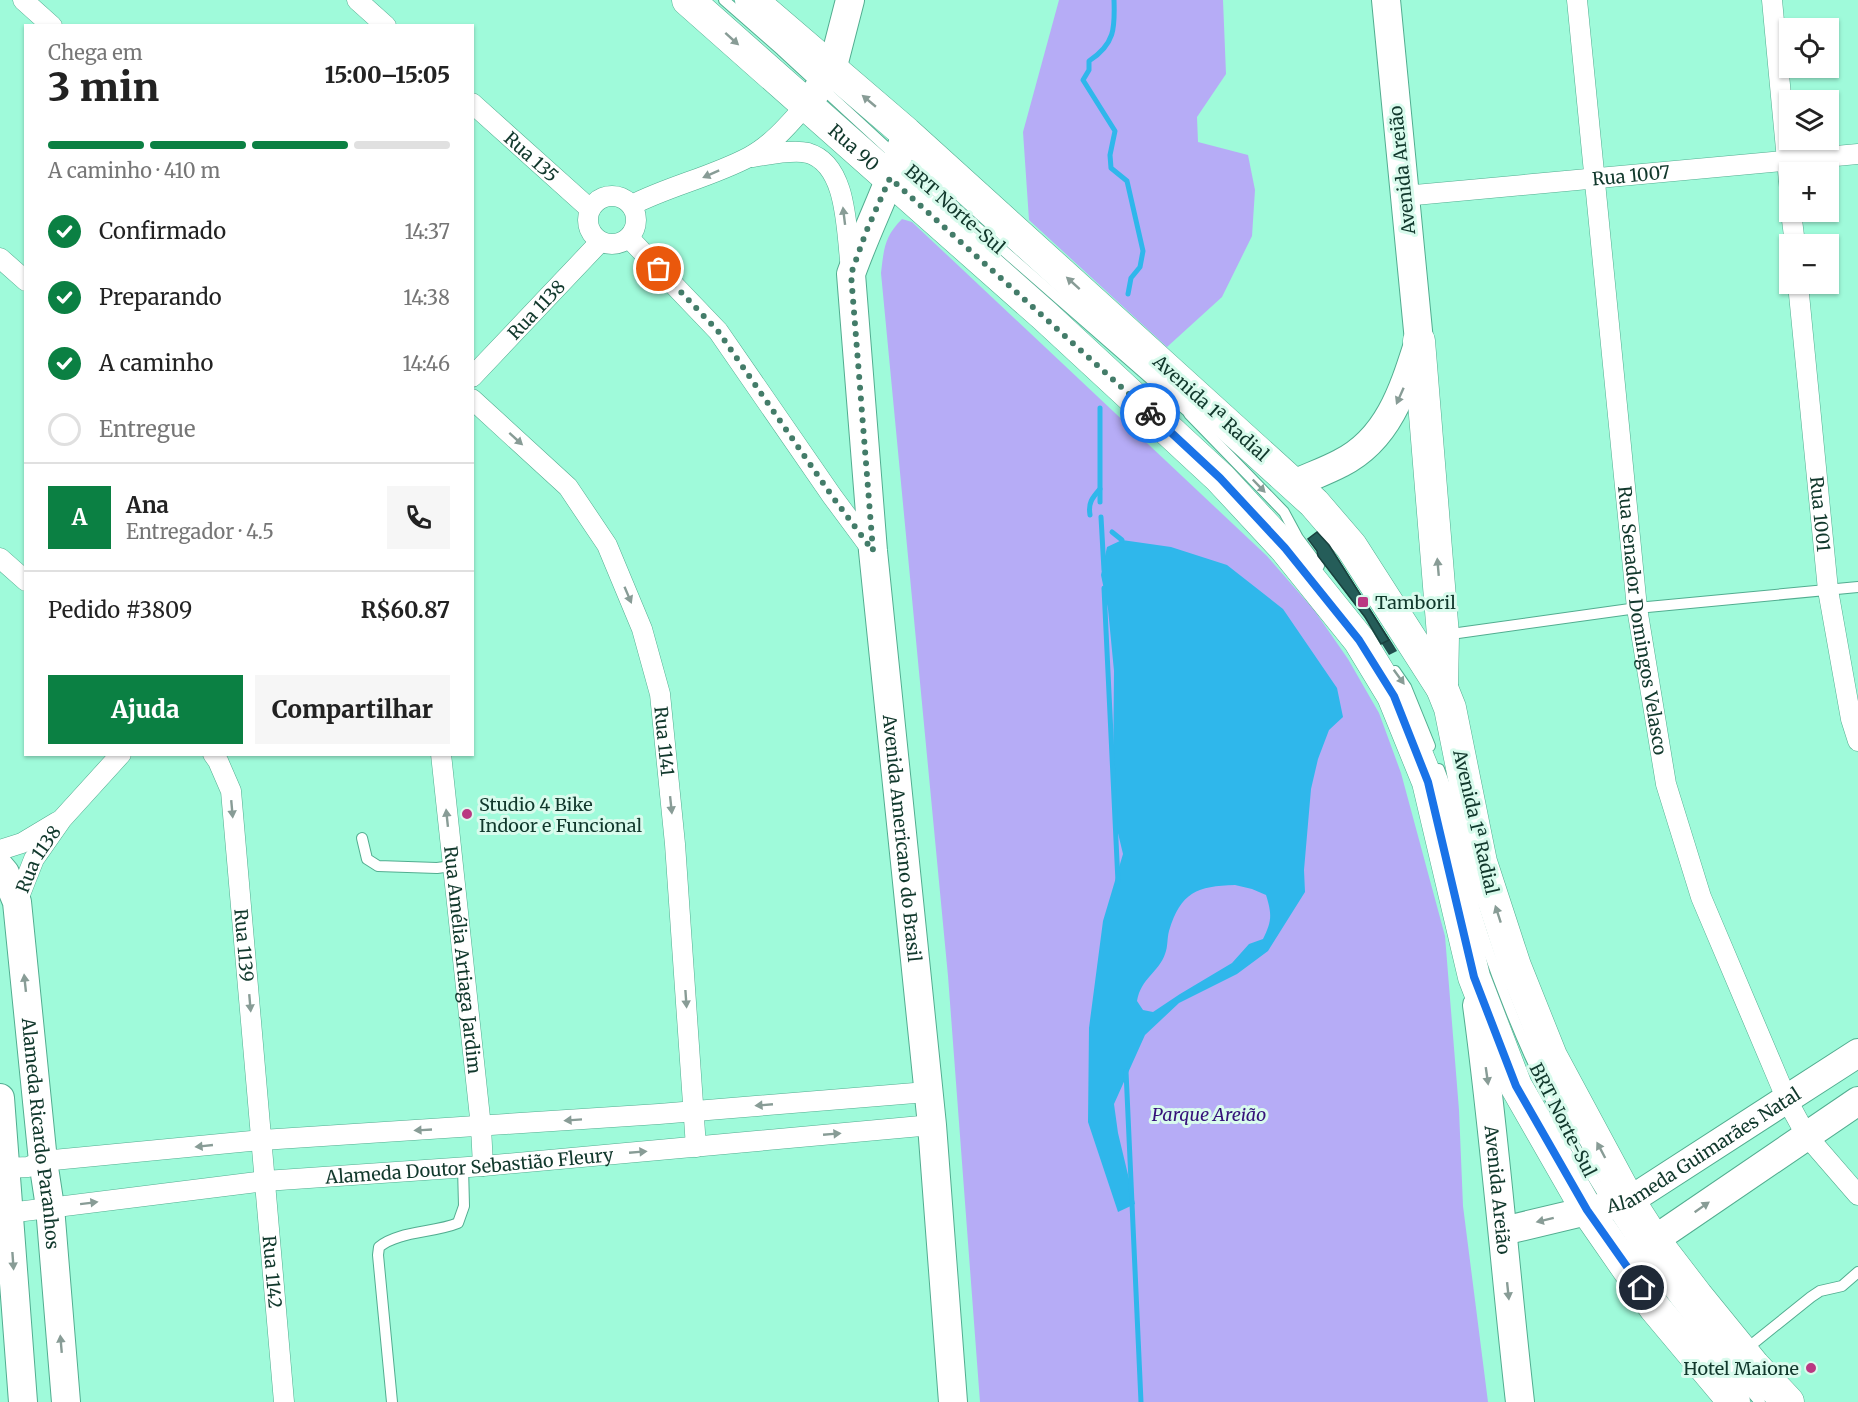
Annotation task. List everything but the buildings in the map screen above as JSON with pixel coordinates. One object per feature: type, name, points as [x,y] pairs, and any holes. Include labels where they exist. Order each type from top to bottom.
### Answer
[{"type":"main road","name":"Rua 90","points":[[688,0],[820,87],[898,156],[1116,322]]},
{"type":"main road","name":"Rua 90","points":[[751,0],[820,87],[898,156],[1101,368]]},
{"type":"main road","name":"Avenida 1ª Radial","points":[[1116,322],[1294,483],[1327,516],[1351,546],[1431,682],[1450,708],[1481,862],[1515,966],[1608,1206],[1655,1308],[1734,1402]]},
{"type":"main road","points":[[1419,341],[1443,635],[1431,682]]},
{"type":"main road","name":"Avenida 1ª Radial","points":[[1101,368],[1227,485],[1285,548],[1371,658],[1394,696],[1428,782],[1474,977],[1516,1086],[1608,1206],[1654,1240],[1696,1296],[1788,1402]]},
{"type":"street","points":[[23,0],[50,24]]},
{"type":"street","points":[[357,0],[384,24]]},
{"type":"street","points":[[632,205],[750,157],[771,142],[820,87],[850,0]]},
{"type":"street","name":"Avenida Areião","points":[[1386,0],[1419,341]]},
{"type":"street","name":"Rua Senador Domingos Velasco","points":[[1577,0],[1637,608],[1666,784],[1701,897],[1787,1100],[1806,1135],[1858,1195]]},
{"type":"street","points":[[1772,0],[1786,161]]},
{"type":"street","name":"Rua 135","points":[[474,105],[590,209]]},
{"type":"street","name":"Avenida Americano do Brasil","points":[[750,157],[807,153],[822,160],[832,171],[839,186],[851,274],[873,551],[932,1125],[953,1402]]},
{"type":"street","name":"Rua 1007","points":[[1404,196],[1858,154]]},
{"type":"street","name":"Avenida Americano do Brasil","points":[[851,274],[898,156]]},
{"type":"street","points":[[608,196],[625,199],[632,205],[637,223],[629,238],[622,243],[608,245],[600,242],[589,228],[590,209],[598,200],[608,196]]},
{"type":"street","points":[[629,238],[718,331],[832,496],[873,551]]},
{"type":"street","name":"Rua 1138","points":[[474,375],[600,242]]},
{"type":"street","points":[[0,258],[24,279]]},
{"type":"street","name":"Rua 1001","points":[[1799,294],[1828,590],[1851,719],[1858,741]]},
{"type":"street","points":[[1294,483],[1343,462],[1373,440],[1391,414],[1406,381],[1419,341]]},
{"type":"street","name":"Rua 1141","points":[[474,401],[568,487],[607,545],[642,629],[660,694],[675,844],[696,1147]]},
{"type":"street","points":[[0,558],[24,579]]},
{"type":"street","name":"Rua 1138","points":[[17,902],[34,859],[62,819],[119,756]]},
{"type":"street","name":"Rua 1139","points":[[214,756],[231,792],[262,1140]]},
{"type":"street","name":"Rua Amélia Artiaga Jardim","points":[[441,756],[481,1126],[483,1166]]},
{"type":"street","name":"Rua 1138","points":[[0,850],[22,843],[62,819]]},
{"type":"street","name":"Alameda Ricardo Paranhos","points":[[0,867],[5,873],[17,902],[43,1161],[50,1207],[66,1402]]},
{"type":"street","name":"Avenida Areião","points":[[1474,977],[1489,1093],[1504,1262],[1520,1402]]},
{"type":"street","name":"Alameda Guimarães Natal","points":[[1503,1231],[1608,1206],[1787,1100],[1858,1053]]},
{"type":"street","name":"Alameda Doutor Sebastião Fleury","points":[[6,1168],[28,1167],[43,1161],[262,1140],[694,1111],[927,1092]]},
{"type":"street","name":"Alameda Ricardo Paranhos","points":[[0,1098],[6,1168],[5,1214],[23,1402]]},
{"type":"street","points":[[1654,1240],[1858,1101]]},
{"type":"street","name":"Alameda Doutor Sebastião Fleury","points":[[5,1214],[265,1181],[483,1166],[932,1125]]},
{"type":"street","name":"Rua 1142","points":[[262,1140],[284,1402]]},
{"type":"lane","points":[[724,0],[820,87]]},
{"type":"lane","name":"BRT Norte-Sul","points":[[898,156],[1190,414],[1290,492],[1333,535],[1431,682]]},
{"type":"lane","name":"BRT Norte-Sul","points":[[1190,414],[1284,512],[1298,538],[1328,579]]},
{"type":"lane","points":[[1443,635],[1637,608],[1858,587]]},
{"type":"lane","points":[[1361,625],[1374,642]]},
{"type":"lane","name":"BRT Norte-Sul","points":[[1387,660],[1406,687],[1449,795],[1475,909],[1505,996],[1546,1092],[1576,1151],[1629,1238],[1670,1295],[1722,1360],[1760,1402]]},
{"type":"lane","name":"BRT Norte-Sul","points":[[1447,763],[1449,795]]},
{"type":"lane","points":[[362,838],[367,859],[378,866],[437,868],[452,866]]},
{"type":"lane","points":[[392,1402],[379,1247],[387,1240],[458,1223],[464,1206],[463,1167]]},
{"type":"lane","points":[[1743,1352],[1811,1297],[1820,1291],[1842,1286],[1858,1272]]},
{"type":"green space","points":[[1059,0],[1223,0],[1226,74],[1197,117],[1198,142],[1248,155],[1255,190],[1252,236],[1222,297],[1167,347],[1029,220],[1023,132]]},
{"type":"green space","name":"Parque Areião","points":[[902,219],[912,222],[1267,556],[1314,610],[1348,659],[1379,713],[1401,773],[1445,936],[1459,1110],[1463,1206],[1488,1402],[980,1402],[948,976],[881,273],[888,238]]},
{"type":"water","points":[[1122,540],[1171,547],[1227,565],[1283,609],[1337,688],[1343,717],[1329,730],[1318,759],[1311,789],[1304,870],[1305,892],[1268,951],[1237,974],[1179,1003],[1145,1035],[1114,1104],[1118,1133],[1135,1204],[1118,1212],[1088,1122],[1089,1028],[1103,921],[1123,854],[1117,829],[1113,785],[1114,671],[1108,609],[1101,575],[1107,547]],"holes":[[[1235,885],[1266,895],[1269,907],[1270,917],[1263,939],[1249,944],[1232,963],[1153,1012],[1143,1010],[1137,1001],[1139,993],[1162,960],[1169,931],[1185,900],[1192,894],[1210,887]]]},
{"type":"waterway","points":[[1114,0],[1112,35],[1098,55],[1089,61],[1089,70],[1083,80],[1115,131],[1110,155],[1111,168],[1127,181],[1143,251],[1140,267],[1131,278],[1128,294]]},
{"type":"waterway","points":[[1090,515],[1091,501],[1100,489],[1100,408]]},
{"type":"waterway","points":[[1100,489],[1100,502]]},
{"type":"waterway","points":[[1101,517],[1104,570]]},
{"type":"waterway","points":[[1112,532],[1122,540]]},
{"type":"waterway","points":[[1104,588],[1118,882]]},
{"type":"waterway","points":[[1126,1071],[1141,1402]]},
{"type":"way so far","points":[[659,269],[718,331],[832,496],[873,551],[851,274],[866,232],[890,178],[1150,413]]},
{"type":"place","name":"Tamboril","points":[[1363,602]]},
{"type":"place","name":"Studio 4 Bike Indoor e Funcional","points":[[467,814]]},
{"type":"place","name":"Hotel Maione","points":[[1811,1368]]},
{"type":"route","points":[[1150,413],[1220,478],[1285,548],[1359,640],[1394,696],[1428,782],[1474,977],[1516,1086],[1587,1210],[1642,1288]]}]
